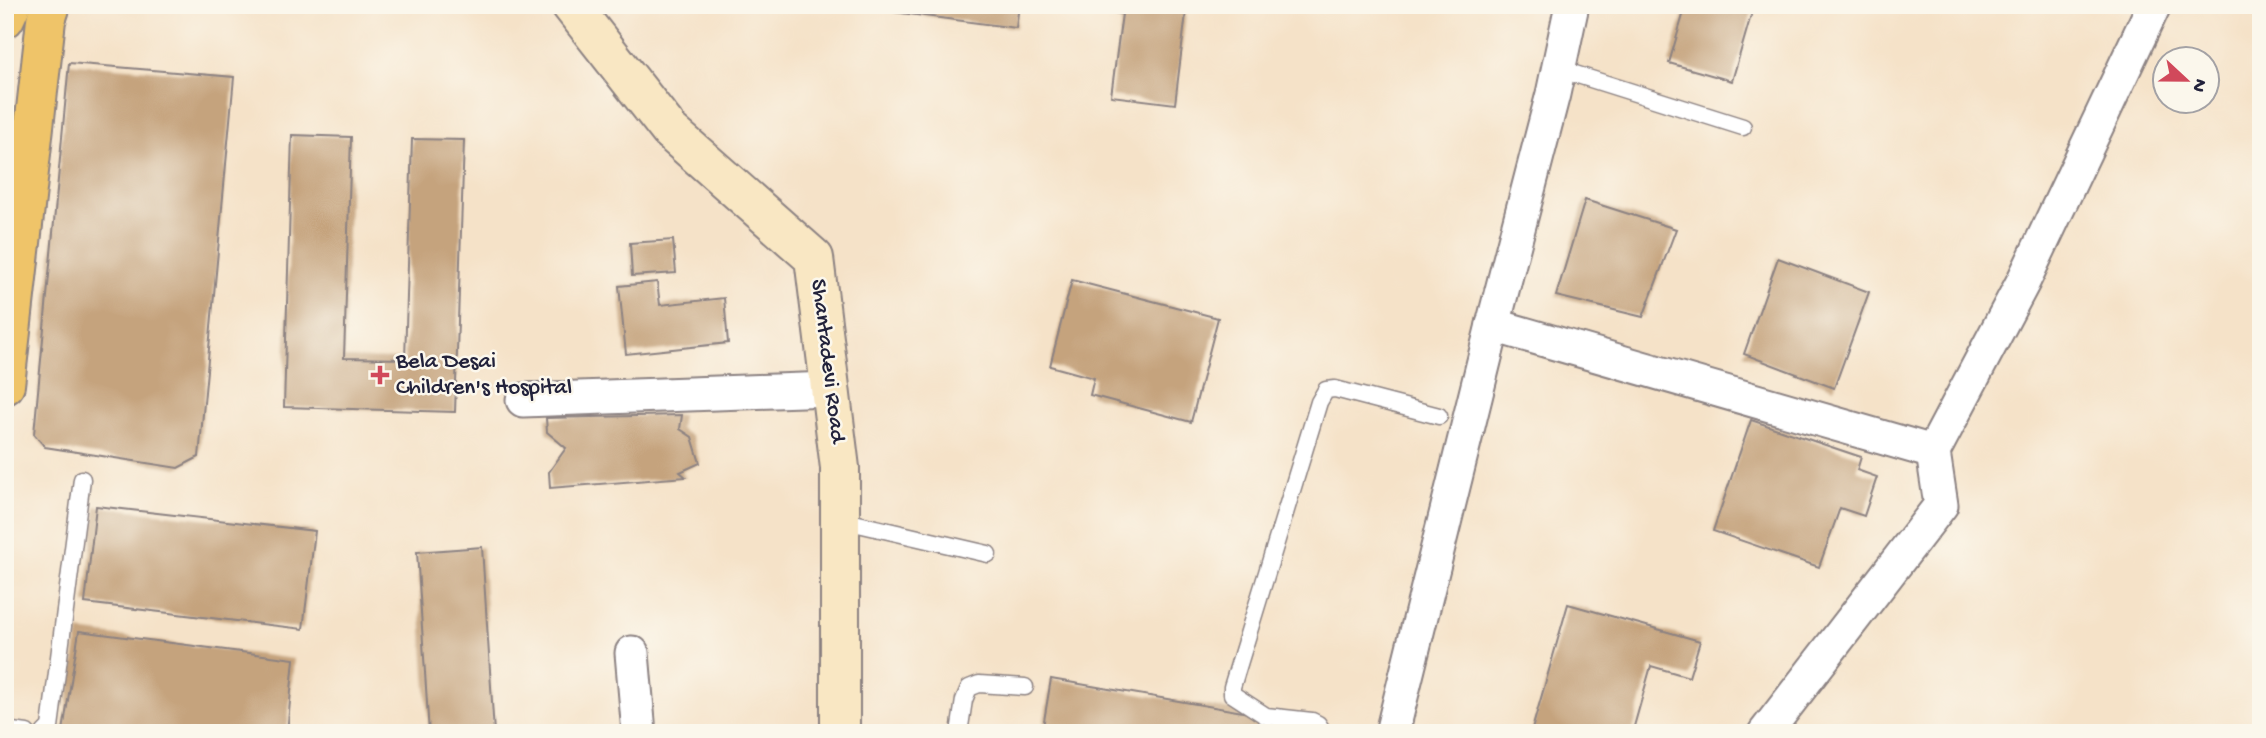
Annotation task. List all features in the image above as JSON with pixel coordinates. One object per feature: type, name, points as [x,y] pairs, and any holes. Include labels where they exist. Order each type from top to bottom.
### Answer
[{"type":"highway","points":[[5,18],[11,5]]},
{"type":"highway","points":[[5,385],[48,13]]},
{"type":"street","name":"Shantadevi Road","points":[[571,5],[670,131],[814,258],[840,468],[840,733]]},
{"type":"street","points":[[1392,733],[1559,69],[1572,5]]},
{"type":"street","points":[[1765,733],[1941,505],[1933,452],[2023,282],[2154,5]]},
{"type":"street","points":[[1493,326],[1933,452]]},
{"type":"street","points":[[523,400],[830,389]]},
{"type":"street","points":[[632,653],[639,733]]},
{"type":"lane","points":[[1559,69],[1743,127]]},
{"type":"lane","points":[[1324,733],[1318,724],[1312,721],[1266,716],[1232,694],[1319,402],[1326,390],[1335,389],[1439,416]]},
{"type":"lane","points":[[44,733],[50,727],[82,480]]},
{"type":"lane","points":[[840,520],[988,554]]},
{"type":"lane","points":[[959,733],[964,700],[969,688],[979,684],[1025,687]]},
{"type":"lane","points":[[5,730],[27,733]]},
{"type":"building","points":[[856,5],[1019,5],[1016,28]]},
{"type":"building","points":[[1068,5],[1187,5],[1175,104],[1111,96],[1122,14]]},
{"type":"building","points":[[1686,5],[1754,5],[1732,81],[1669,63]]},
{"type":"building","points":[[69,63],[234,77],[199,457],[178,468],[45,447],[34,434]]},
{"type":"building","points":[[292,135],[351,137],[344,358],[405,359],[412,139],[464,140],[455,412],[284,407]]},
{"type":"building","points":[[1585,200],[1676,229],[1643,317],[1556,296]]},
{"type":"building","points":[[673,240],[676,273],[632,276],[630,243]]},
{"type":"building","points":[[1778,258],[1869,292],[1834,388],[1744,354]]},
{"type":"building","points":[[1072,280],[1218,318],[1191,422],[1090,395],[1094,378],[1050,366]]},
{"type":"building","points":[[657,282],[660,305],[724,298],[728,343],[626,354],[619,286]]},
{"type":"building","points":[[682,415],[680,429],[692,437],[700,463],[680,472],[686,477],[550,488],[549,472],[566,448],[547,432],[546,418]]},
{"type":"building","points":[[1751,420],[1861,457],[1857,470],[1877,477],[1864,516],[1840,508],[1819,567],[1713,531]]},
{"type":"building","points":[[96,506],[315,531],[303,629],[85,603]]},
{"type":"building","points":[[482,547],[494,733],[429,733],[417,552]]},
{"type":"building","points":[[1568,604],[1700,641],[1689,677],[1651,666],[1630,733],[1531,733]]},
{"type":"building","points":[[79,631],[294,659],[287,733],[63,731]]},
{"type":"building","points":[[1051,679],[1266,716],[1263,733],[1042,733]]},
{"type":"place","name":"Bela Desai Children's Hospital","points":[[380,375]]}]
